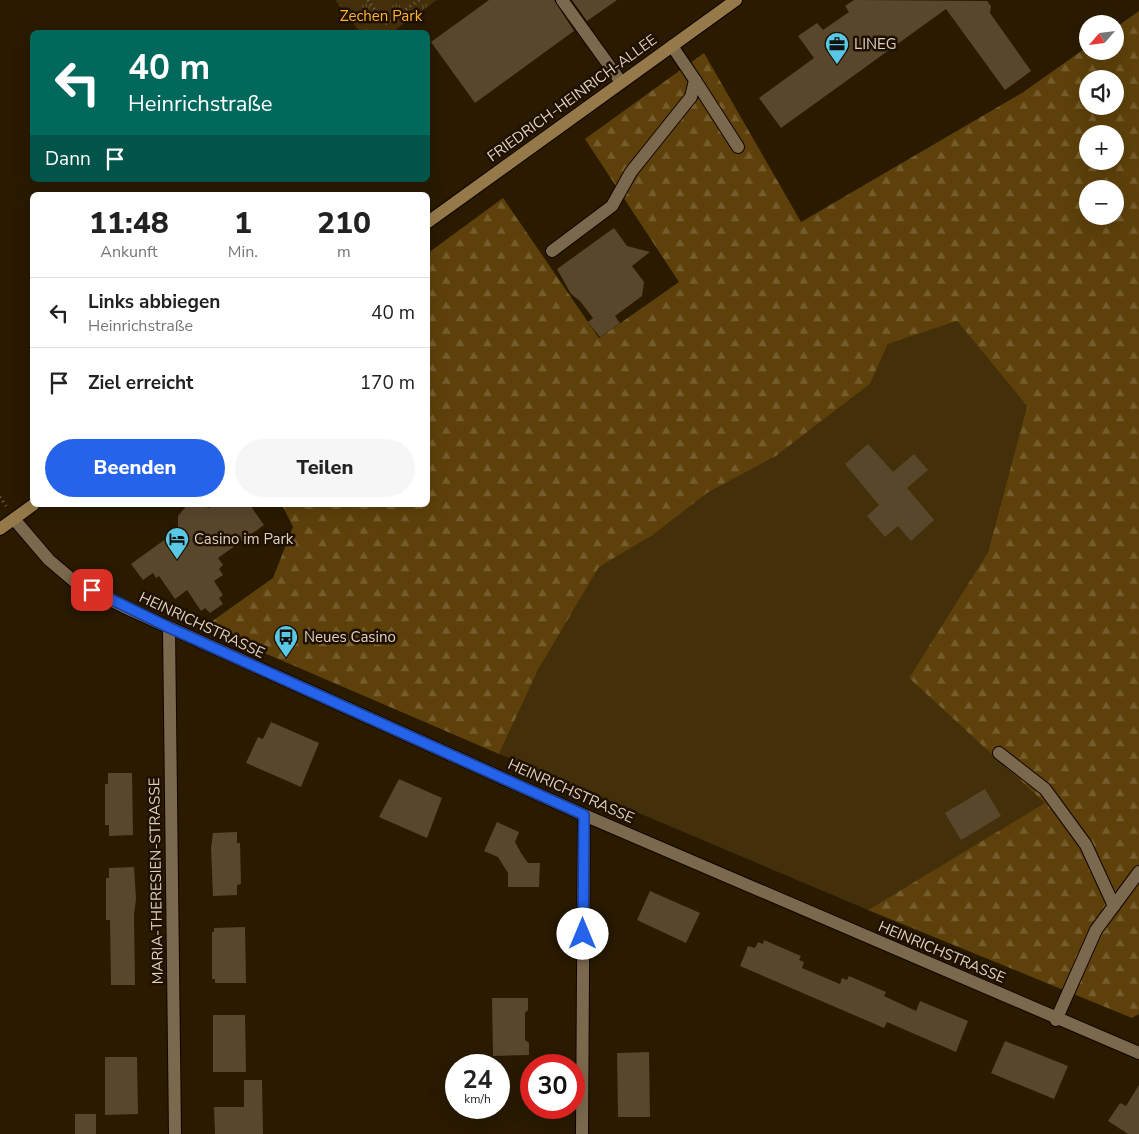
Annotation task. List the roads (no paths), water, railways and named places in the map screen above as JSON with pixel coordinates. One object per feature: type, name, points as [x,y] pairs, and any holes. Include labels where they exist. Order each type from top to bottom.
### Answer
[{"type":"main road","name":"FRIEDRICH-HEINRICH-ALLEE","points":[[430,221],[736,0]]},
{"type":"main road","points":[[0,529],[30,507]]},
{"type":"street","points":[[562,0],[621,82]]},
{"type":"street","points":[[672,46],[738,146]]},
{"type":"street","points":[[552,251],[612,206],[631,172],[691,97],[695,80]]},
{"type":"street","name":"HEINRICHSTRASSE","points":[[14,519],[49,560],[76,582],[170,628],[584,815],[1056,1020],[1139,1054]]},
{"type":"street","name":"MARIA-THERESIEN-STRASSE","points":[[170,628],[176,1134]]},
{"type":"street","points":[[999,753],[1045,789],[1086,845],[1114,906]]},
{"type":"street","points":[[582,1134],[584,815]]},
{"type":"street","points":[[1056,1020],[1096,930],[1139,872]]},
{"type":"place","name":"LINEG","points":[[837,65]]},
{"type":"place","name":"Casino im Park","points":[[177,560]]},
{"type":"place","name":"Neues Casino","points":[[286,658]]},
{"type":"park label","name":"Zechen Park","points":[[381,16]]}]
